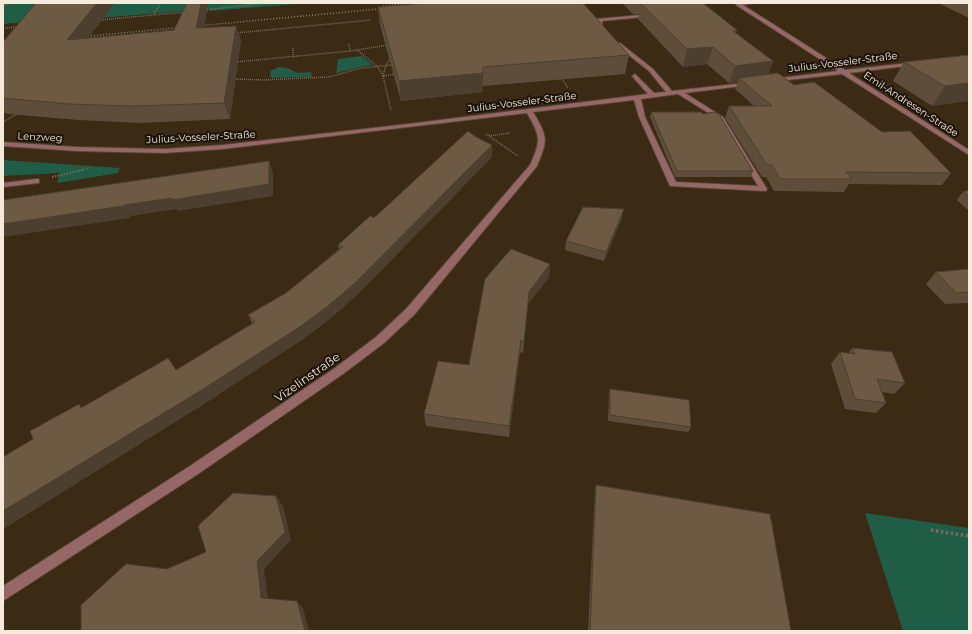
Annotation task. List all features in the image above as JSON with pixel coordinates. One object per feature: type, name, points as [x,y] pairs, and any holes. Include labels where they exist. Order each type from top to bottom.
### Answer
[{"type":"street","name":"Emil-Andresen-Straße","points":[[753,3],[738,4],[969,153]]},
{"type":"street","points":[[654,15],[599,20],[600,28],[627,53],[651,70],[670,93]]},
{"type":"street","name":"Julius-Vosseler-Straße","points":[[764,82],[918,63]]},
{"type":"street","points":[[635,76],[652,95]]},
{"type":"street","name":"Julius-Vosseler-Straße","points":[[76,149],[164,151],[267,143],[757,83]]},
{"type":"street","points":[[637,97],[642,117],[673,184],[763,189],[721,118],[679,92]]},
{"type":"street","points":[[696,102],[700,112]]},
{"type":"street","name":"Vizelinstraße","points":[[3,594],[194,470],[339,371],[380,340],[410,312],[533,166],[542,146],[539,128],[528,111]]},
{"type":"street","name":"Lenzweg","points":[[3,144],[76,149]]},
{"type":"street","points":[[3,186],[36,181]]},
{"type":"path","points":[[3,6],[9,3]]},
{"type":"path","points":[[154,15],[161,3]]},
{"type":"path","points":[[198,11],[266,3]]},
{"type":"path","points":[[98,20],[191,11]]},
{"type":"path","points":[[230,33],[371,20]]},
{"type":"path","points":[[3,28],[19,27]]},
{"type":"path","points":[[349,44],[350,51]]},
{"type":"path","points":[[231,63],[350,51],[393,44]]},
{"type":"path","points":[[292,57],[293,48]]},
{"type":"path","points":[[356,50],[377,66],[383,76],[395,128]]},
{"type":"path","points":[[383,76],[386,65],[391,58],[396,55]]},
{"type":"path","points":[[231,78],[263,80],[324,77],[361,68],[399,64]]},
{"type":"path","points":[[383,76],[398,74]]},
{"type":"path","points":[[559,74],[580,104]]},
{"type":"path","points":[[3,122],[18,113]]},
{"type":"path","points":[[464,119],[533,166]]},
{"type":"path","points":[[931,530],[969,536]]},
{"type":"green space","points":[[3,3],[309,3],[3,24]]},
{"type":"green space","points":[[362,56],[373,65],[336,73],[338,59]]},
{"type":"green space","points":[[279,67],[287,68],[298,73],[311,72],[312,77],[271,78],[270,71]]},
{"type":"green space","points":[[3,160],[120,168],[118,173],[57,183],[60,173],[3,176]]},
{"type":"green space","points":[[865,513],[969,528],[969,631],[903,631]]},
{"type":"building","points":[[36,3],[97,3],[67,40],[174,30],[187,3],[201,3],[196,28],[236,26],[224,103],[132,106],[68,104],[3,98],[3,42]]},
{"type":"building","points":[[426,3],[583,3],[629,55],[483,67],[483,73],[399,81],[378,7]]},
{"type":"building","points":[[703,3],[737,30],[733,31],[773,61],[735,66],[713,47],[687,49],[641,4]]},
{"type":"building","points":[[969,55],[969,83],[945,86],[904,62]]},
{"type":"building","points":[[778,73],[794,85],[814,82],[882,132],[910,131],[951,173],[846,172],[852,179],[780,179],[772,165],[767,165],[729,106],[772,106],[739,78]]},
{"type":"building","points":[[651,112],[701,112],[703,114],[714,112],[719,114],[753,171],[677,171]]},
{"type":"building","points":[[468,131],[492,145],[356,282],[328,306],[298,328],[200,391],[3,511],[3,457],[33,439],[30,431],[79,404],[81,408],[168,358],[176,370],[255,322],[248,315],[286,293],[343,247],[338,245],[370,216],[374,218]]},
{"type":"building","points":[[269,161],[269,184],[172,200],[172,198],[3,224],[3,200]]},
{"type":"building","points":[[969,190],[969,196],[963,192]]},
{"type":"building","points":[[583,207],[624,209],[606,252],[566,241]]},
{"type":"building","points":[[511,249],[550,264],[529,292],[524,341],[521,340],[509,426],[424,414],[438,361],[469,365],[485,279]]},
{"type":"building","points":[[969,269],[969,292],[956,293],[936,272]]},
{"type":"building","points":[[852,348],[892,352],[905,383],[877,379],[886,403],[855,399],[840,352],[855,354]]},
{"type":"building","points":[[610,389],[689,400],[691,427],[610,415]]},
{"type":"building","points":[[596,485],[770,514],[791,631],[590,631]]},
{"type":"building","points":[[233,493],[276,496],[285,532],[257,561],[261,598],[297,601],[305,631],[81,631],[81,605],[126,564],[167,569],[206,552],[198,526]]},
{"type":"railway","points":[[383,6],[413,3]]},
{"type":"railway","points":[[79,37],[389,8]]}]
